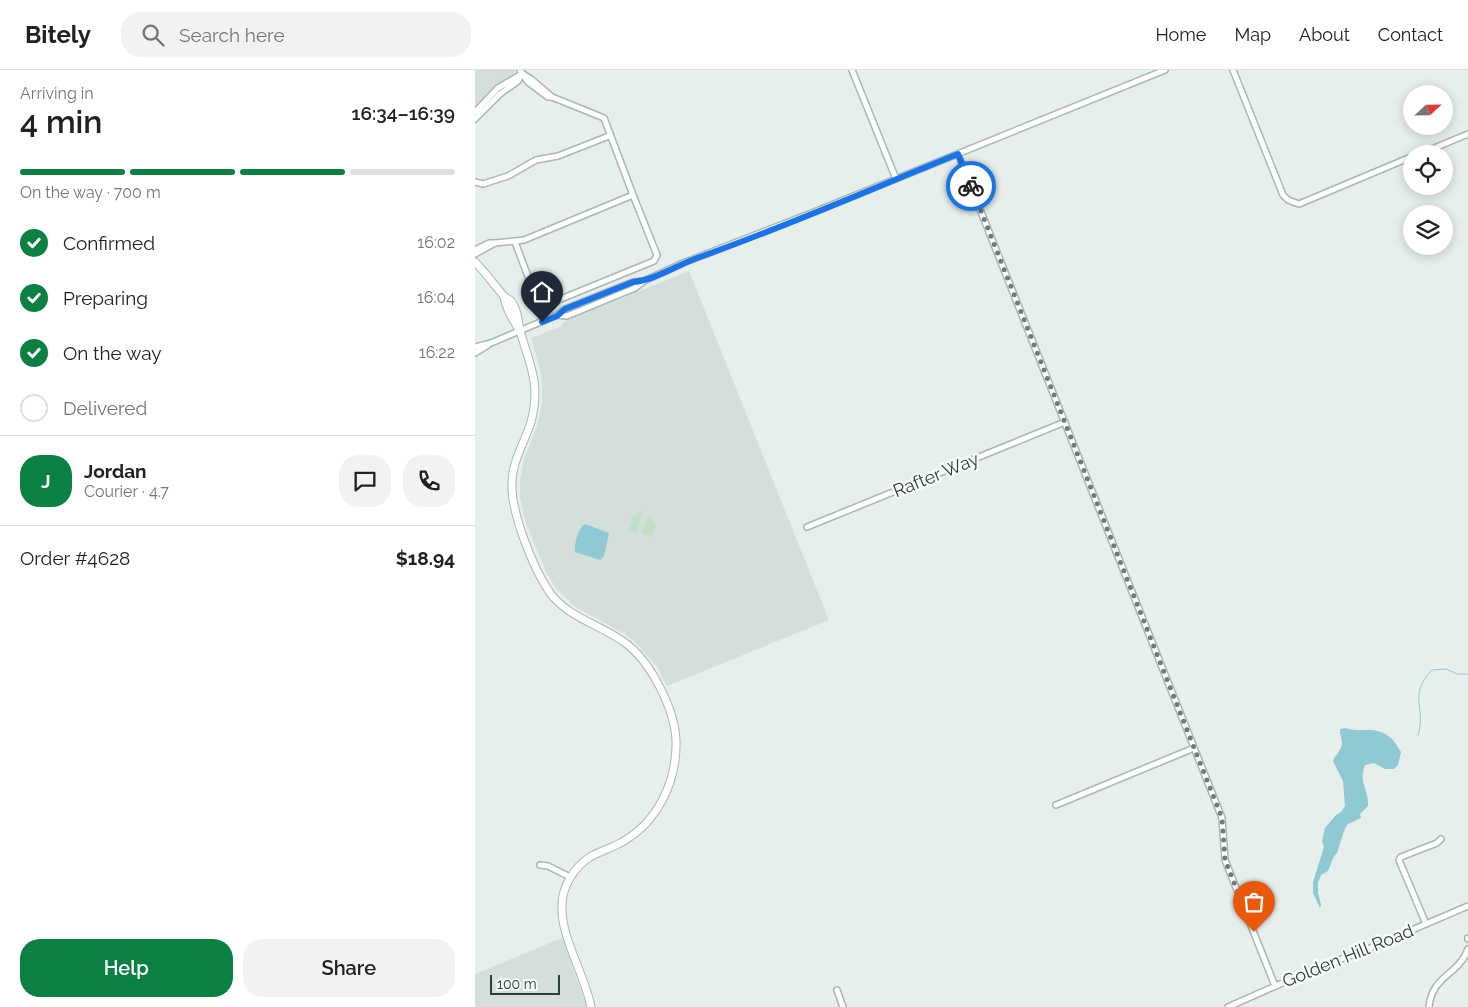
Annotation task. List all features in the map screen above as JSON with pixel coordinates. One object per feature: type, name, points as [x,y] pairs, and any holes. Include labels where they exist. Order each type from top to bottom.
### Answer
[{"type":"street","points":[[852,70],[896,179]]},
{"type":"street","points":[[475,353],[491,343],[520,330],[557,316],[567,316],[635,288],[644,281],[683,263],[759,235],[1165,70]]},
{"type":"street","points":[[1233,70],[1283,195],[1288,200],[1299,204],[1403,160]]},
{"type":"street","points":[[515,242],[535,296],[539,302],[546,305],[654,261],[657,254],[609,136],[604,118],[552,97],[531,78],[521,72]]},
{"type":"street","points":[[475,112],[498,88],[521,72]]},
{"type":"street","points":[[475,119],[500,94],[517,81],[521,72]]},
{"type":"street","points":[[1442,145],[1468,134]]},
{"type":"street","points":[[475,182],[483,184],[508,176],[536,160],[558,156],[609,136]]},
{"type":"street","points":[[958,154],[1222,818],[1225,860],[1275,986]]},
{"type":"street","points":[[475,250],[489,243],[524,240],[633,195]]},
{"type":"street","points":[[475,254],[495,243]]},
{"type":"street","points":[[475,262],[505,297],[511,301],[518,316],[520,330],[531,363],[535,389],[531,421],[517,457],[512,480],[513,504],[518,524],[542,579],[555,598],[579,618],[624,642],[648,666],[661,690],[673,724],[676,739],[675,762],[671,780],[663,799],[646,824],[622,843],[590,857],[581,864],[563,892],[561,916],[587,990],[591,1007]]},
{"type":"street","points":[[475,347],[491,343]]},
{"type":"street","name":"Rafter Way","points":[[807,526],[1065,422]]},
{"type":"street","points":[[1056,805],[1194,748]]},
{"type":"street","points":[[1426,924],[1399,860],[1401,857],[1437,843],[1441,839]]},
{"type":"street","points":[[541,865],[548,866],[571,877]]},
{"type":"street","name":"Golden Hill Road","points":[[1228,1007],[1468,906]]},
{"type":"street","points":[[1429,1007],[1432,991],[1436,984],[1454,969],[1466,955],[1468,949]]},
{"type":"street","points":[[837,990],[843,1007]]},
{"type":"shaded area","points":[[475,70],[515,70],[515,73],[475,109]]},
{"type":"shaded area","points":[[689,271],[829,620],[667,686],[657,667],[636,643],[625,634],[575,607],[556,588],[546,572],[526,523],[520,498],[520,480],[524,459],[537,426],[542,404],[541,374],[531,337]]},
{"type":"shaded area","points":[[562,938],[586,1007],[475,1007],[475,974]]},
{"type":"green space","points":[[643,510],[637,532],[629,530],[631,518]]},
{"type":"green space","points":[[648,516],[656,526],[652,537],[642,533]]},
{"type":"water","points":[[585,524],[609,533],[604,556],[600,560],[575,552],[577,536]]},
{"type":"water","points":[[1345,728],[1386,734],[1395,742],[1401,752],[1398,765],[1394,769],[1385,769],[1374,763],[1365,765],[1363,781],[1368,806],[1360,814],[1361,818],[1348,824],[1345,828],[1337,853],[1328,871],[1321,875],[1318,883],[1320,908],[1313,893],[1313,882],[1324,847],[1322,841],[1325,828],[1345,806],[1343,781],[1333,761],[1342,745],[1340,729]]},
{"type":"waterway","points":[[1418,735],[1420,726],[1419,695],[1425,679],[1432,670],[1446,669],[1457,674],[1468,674]]},
{"type":"way so far","points":[[971,186],[1222,818],[1225,860],[1254,932]]},
{"type":"route","points":[[542,322],[557,316],[565,309],[633,282],[644,281],[683,263],[715,252],[958,154],[971,186]]}]
